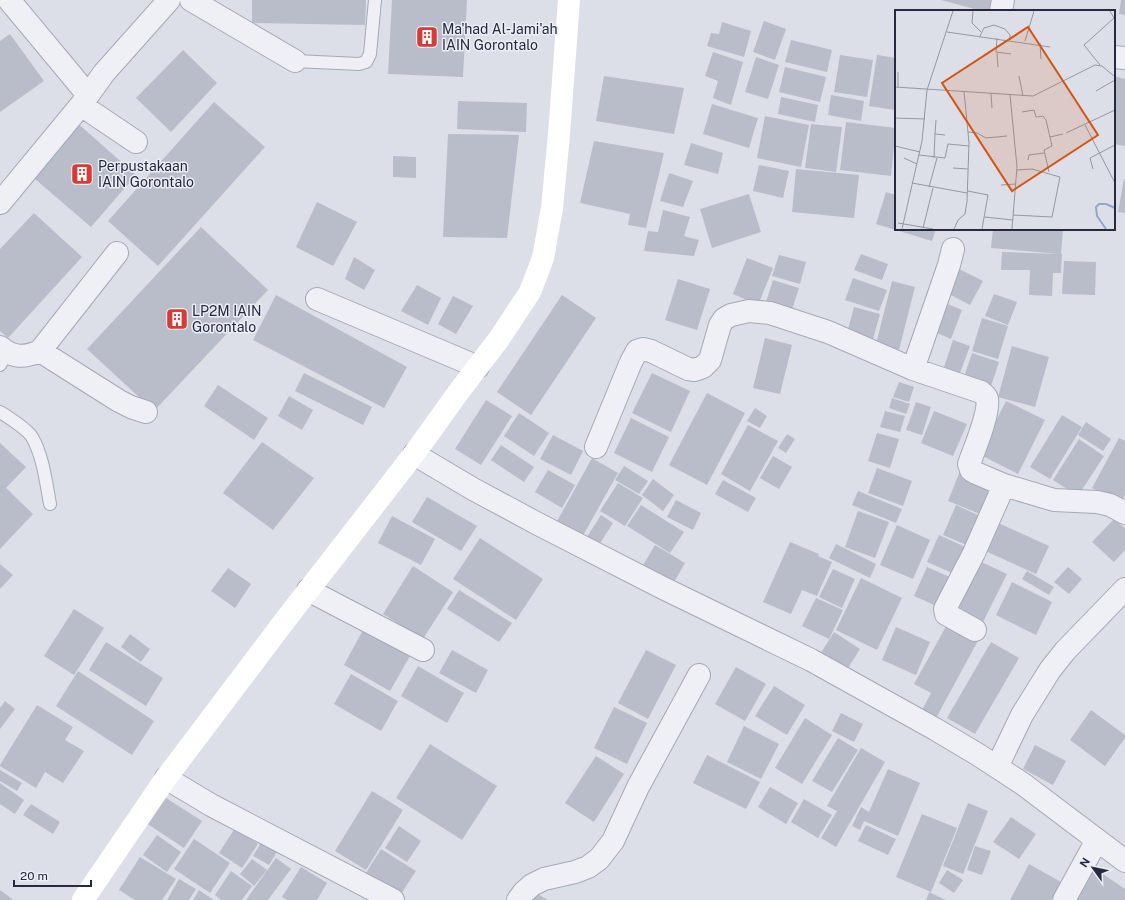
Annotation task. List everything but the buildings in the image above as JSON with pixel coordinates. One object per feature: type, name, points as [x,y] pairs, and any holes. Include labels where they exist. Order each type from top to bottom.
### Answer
[{"type":"street","points":[[9,0],[84,100],[136,142]]},
{"type":"street","points":[[3,194],[84,100],[104,73],[168,0]]},
{"type":"street","points":[[191,0],[295,62]]},
{"type":"street","points":[[83,900],[166,778],[308,590],[414,454],[478,367],[530,292],[543,258],[552,208],[569,0]]},
{"type":"street","points":[[1001,10],[1003,0]]},
{"type":"street","points":[[1115,57],[1125,58]]},
{"type":"street","points":[[913,369],[949,265],[952,249]]},
{"type":"street","points":[[2,355],[30,355],[40,351],[117,253]]},
{"type":"street","points":[[317,300],[478,367]]},
{"type":"street","points":[[596,447],[637,351],[651,351],[688,369],[695,370],[703,367],[710,360],[720,324],[724,319],[732,315],[748,311],[770,313],[828,332],[913,369],[980,392],[986,396],[987,407],[969,464],[971,470],[976,473],[1004,485],[1054,500],[1097,502],[1110,505],[1125,513]]},
{"type":"street","points":[[40,351],[119,401],[146,412]]},
{"type":"street","points":[[414,454],[473,489],[554,532],[663,588],[811,660],[935,730],[1023,784],[1125,861]]},
{"type":"street","points":[[975,630],[946,614],[946,609],[974,553],[1004,485]]},
{"type":"street","points":[[997,767],[1022,715],[1050,670],[1065,652],[1125,589]]},
{"type":"street","points":[[308,590],[423,650]]},
{"type":"street","points":[[518,900],[532,884],[544,879],[575,872],[588,867],[599,858],[613,841],[638,787],[699,675]]},
{"type":"street","points":[[166,778],[211,805],[393,900]]},
{"type":"street","points":[[1064,900],[1097,840]]},
{"type":"lane","points":[[295,62],[359,64],[366,62],[370,54],[375,0]]},
{"type":"lane","points":[[0,412],[7,415],[32,436],[43,464],[50,504]]},
{"type":"place","name":"Ma'had Al-Jami'ah IAIN Gorontalo","points":[[427,37]]},
{"type":"place","name":"Perpustakaan IAIN Gorontalo","points":[[82,174]]},
{"type":"place","name":"LP2M IAIN Gorontalo","points":[[177,319]]}]
